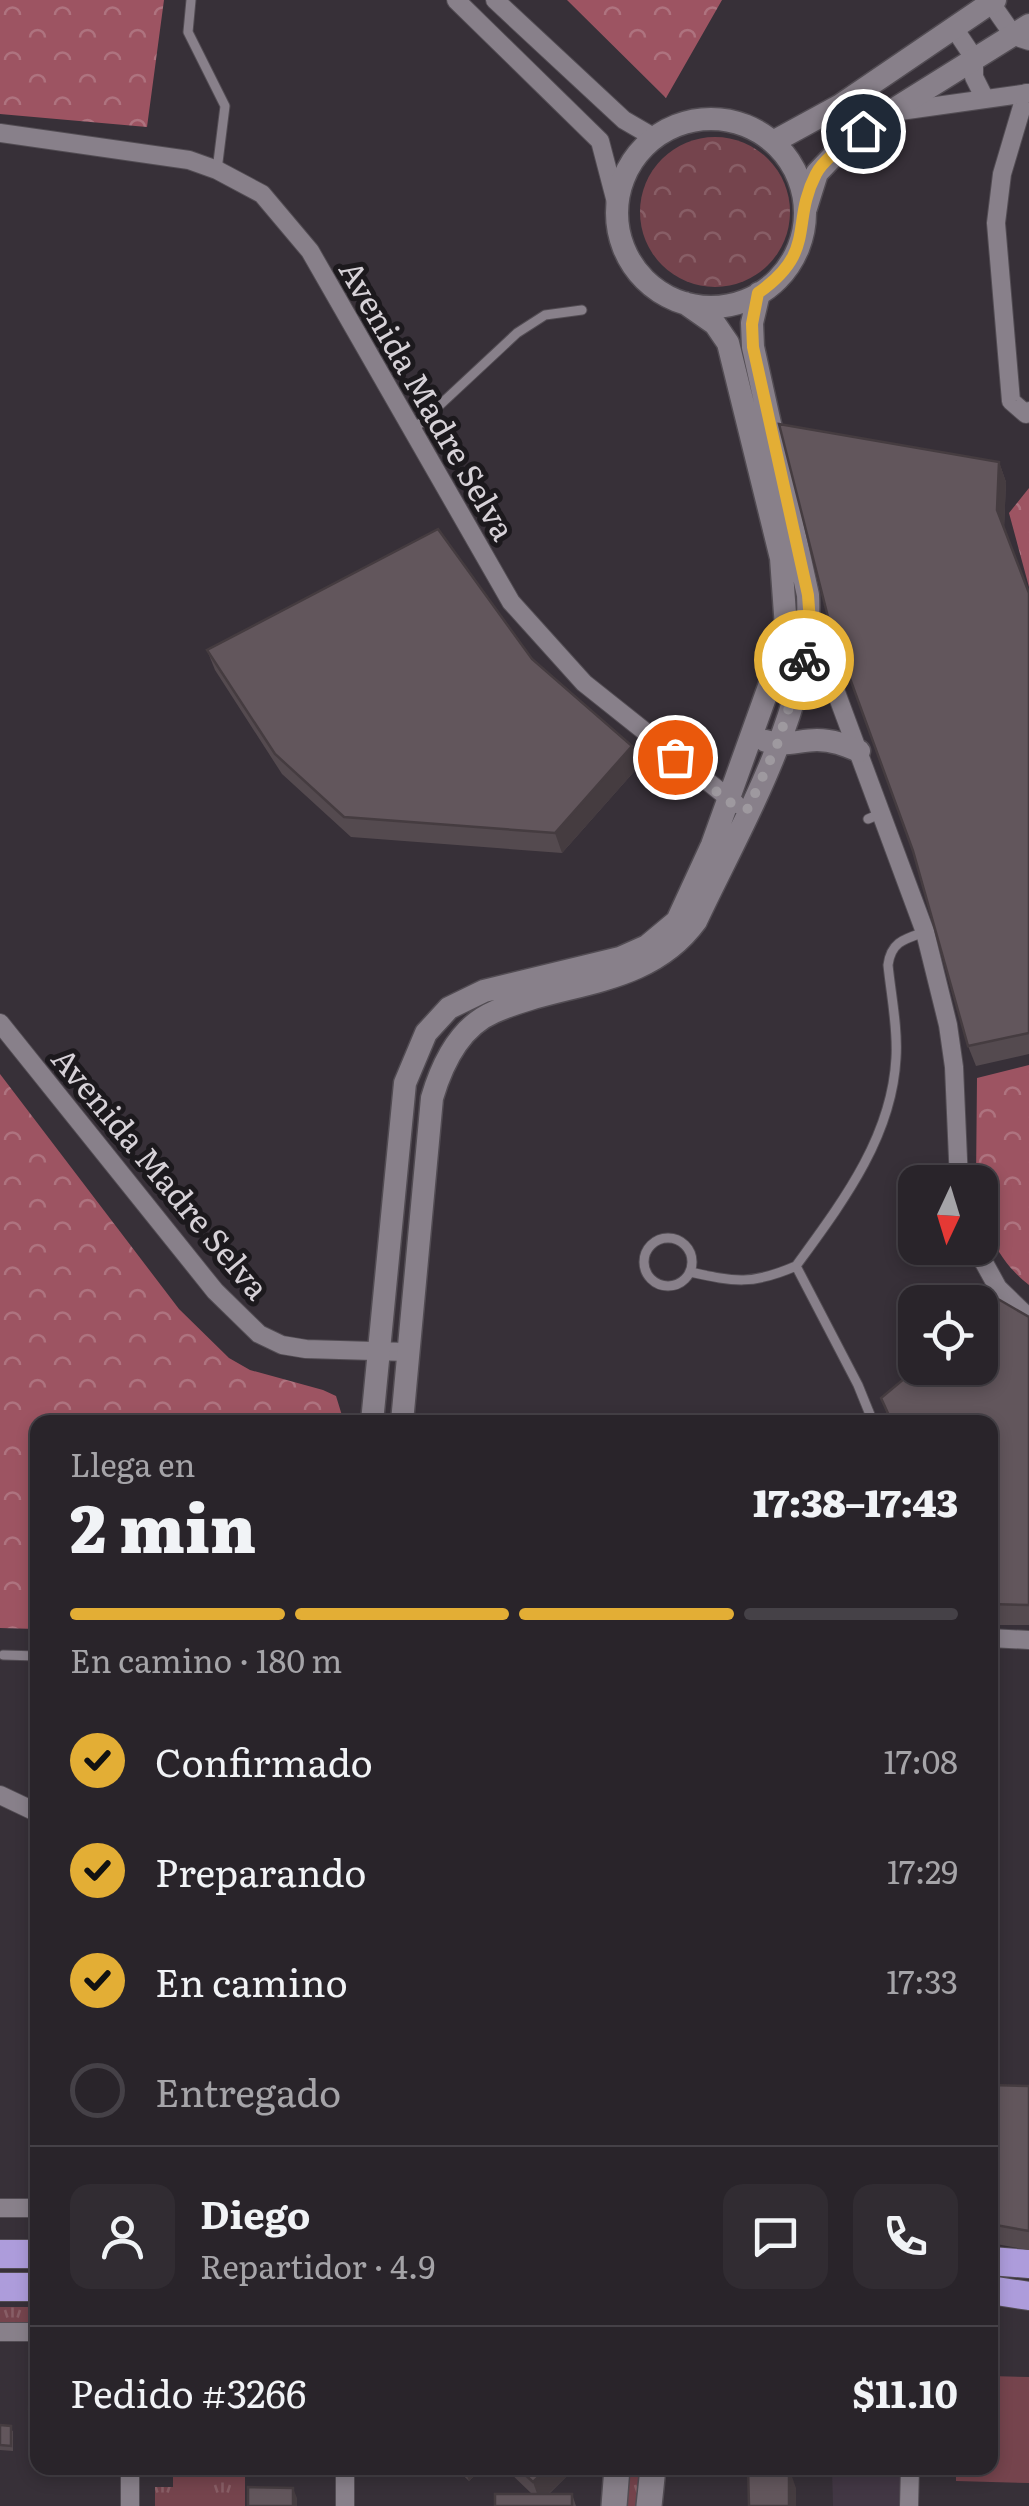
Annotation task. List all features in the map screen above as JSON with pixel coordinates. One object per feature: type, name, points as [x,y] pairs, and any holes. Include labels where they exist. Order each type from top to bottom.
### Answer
[{"type":"highway","points":[[0,2254],[30,2254]]},
{"type":"highway","points":[[998,2262],[1029,2264]]},
{"type":"highway","points":[[0,2287],[30,2287]]},
{"type":"highway","points":[[998,2291],[1029,2296]]},
{"type":"main road","points":[[614,2506],[616,2475]]},
{"type":"main road","points":[[649,2506],[652,2475]]},
{"type":"street","points":[[402,1415],[432,1098],[450,1052],[466,1032],[491,1012],[629,973],[671,948],[696,921],[738,805],[753,737],[786,628],[781,558],[728,343],[715,324],[655,288],[632,263],[620,236],[617,206],[600,140],[456,0]]},
{"type":"street","points":[[495,0],[624,120],[655,138]]},
{"type":"street","points":[[685,303],[723,305],[758,293],[788,267],[798,250],[816,173],[838,150],[888,112],[974,58],[1024,34],[993,2],[840,106],[773,142]]},
{"type":"street","points":[[954,28],[974,58],[974,77],[985,99]]},
{"type":"street","points":[[888,112],[1028,93],[1002,174],[996,224],[1011,401],[1026,414],[1029,411]]},
{"type":"street","points":[[617,206],[634,158],[655,138],[677,125],[702,119],[727,120],[752,128],[773,142],[796,173],[805,211]]},
{"type":"street","name":"Avenida Madre Selva","points":[[0,132],[189,160],[262,194],[310,251],[511,602],[584,684],[738,805]]},
{"type":"street","points":[[758,293],[752,324],[753,347],[808,595],[866,746],[875,816],[924,910],[925,932],[954,1066],[957,1165]]},
{"type":"street","points":[[372,1415],[404,1083],[426,1033],[449,1008],[484,991],[620,958],[677,922],[738,805],[777,745],[816,623]]},
{"type":"street","points":[[753,737],[777,745],[815,739],[866,746]]},
{"type":"street","name":"Avenida Madre Selva","points":[[0,1023],[216,1291],[259,1334],[282,1345],[407,1352]]},
{"type":"street","points":[[985,1265],[998,1288],[1029,1318]]},
{"type":"street","points":[[998,1638],[1029,1640]]},
{"type":"street","points":[[0,1795],[30,1809]]},
{"type":"street","points":[[0,2208],[30,2208]]},
{"type":"street","points":[[0,2332],[30,2332]]},
{"type":"street","points":[[130,2475],[130,2506]]},
{"type":"street","points":[[345,2475],[345,2506]]},
{"type":"street","points":[[910,2475],[910,2506]]},
{"type":"lane","points":[[191,0],[188,32],[225,106],[217,170]]},
{"type":"lane","points":[[413,430],[517,332],[545,315],[582,310]]},
{"type":"lane","points":[[690,1272],[732,1282],[766,1279],[796,1266],[833,1216],[883,1128],[896,1056],[890,952],[898,942],[925,932]]},
{"type":"lane","points":[[678,1240],[692,1257],[690,1272],[679,1284],[655,1283],[645,1270],[645,1254],[655,1242],[678,1240]]},
{"type":"lane","points":[[796,1266],[870,1415]]},
{"type":"lane","points":[[3,1654],[30,1656]]},
{"type":"shaded area","points":[[832,2475],[903,2475],[904,2506],[833,2506]]},
{"type":"green space","points":[[0,0],[164,0],[147,127],[0,114]]},
{"type":"green space","points":[[567,0],[722,0],[666,98]]},
{"type":"green space","points":[[715,137],[744,143],[768,159],[784,183],[790,212],[784,241],[768,265],[744,281],[715,287],[686,281],[662,265],[646,241],[640,212],[646,183],[662,159],[686,143]]},
{"type":"green space","points":[[1029,488],[1029,587],[1009,513]]},
{"type":"green space","points":[[1029,1065],[1029,1285],[998,1250],[998,1165],[976,1165],[977,1078]]},
{"type":"green space","points":[[0,1074],[179,1309],[229,1358],[250,1370],[336,1396],[342,1415],[30,1415],[30,1629],[0,1628]]},
{"type":"green space","points":[[0,2307],[30,2307],[30,2327],[0,2327]]},
{"type":"green space","points":[[998,2376],[1029,2377],[1029,2483],[956,2481],[956,2475],[998,2475]]},
{"type":"green space","points":[[173,2475],[245,2475],[245,2506],[155,2506],[155,2487],[173,2487]]},
{"type":"green space","points":[[627,2475],[646,2475],[642,2506],[625,2506]]},
{"type":"building","points":[[779,424],[999,462],[997,510],[1029,593],[1029,1033],[968,1046],[913,851],[829,621]]},
{"type":"building","points":[[438,529],[532,659],[632,746],[555,833],[344,817],[275,754],[207,650]]},
{"type":"building","points":[[998,1299],[1029,1317],[1029,1605],[998,1604],[998,1415],[889,1415],[881,1398],[898,1384],[998,1385]]},
{"type":"building","points":[[998,2085],[1029,2086],[1029,2231],[998,2225]]},
{"type":"building","points":[[0,2425],[11,2426],[11,2446],[0,2445]]},
{"type":"building","points":[[748,2475],[789,2475],[789,2506],[749,2506]]},
{"type":"building","points":[[248,2487],[293,2488],[293,2506],[248,2506]]},
{"type":"building","points":[[495,2494],[572,2494],[572,2506],[495,2506]]},
{"type":"way so far","points":[[675,757],[729,802],[748,809],[777,745],[804,660]]},
{"type":"route","points":[[804,660],[810,622],[808,595],[753,347],[752,324],[758,293],[788,267],[798,250],[816,173],[863,131]]}]
